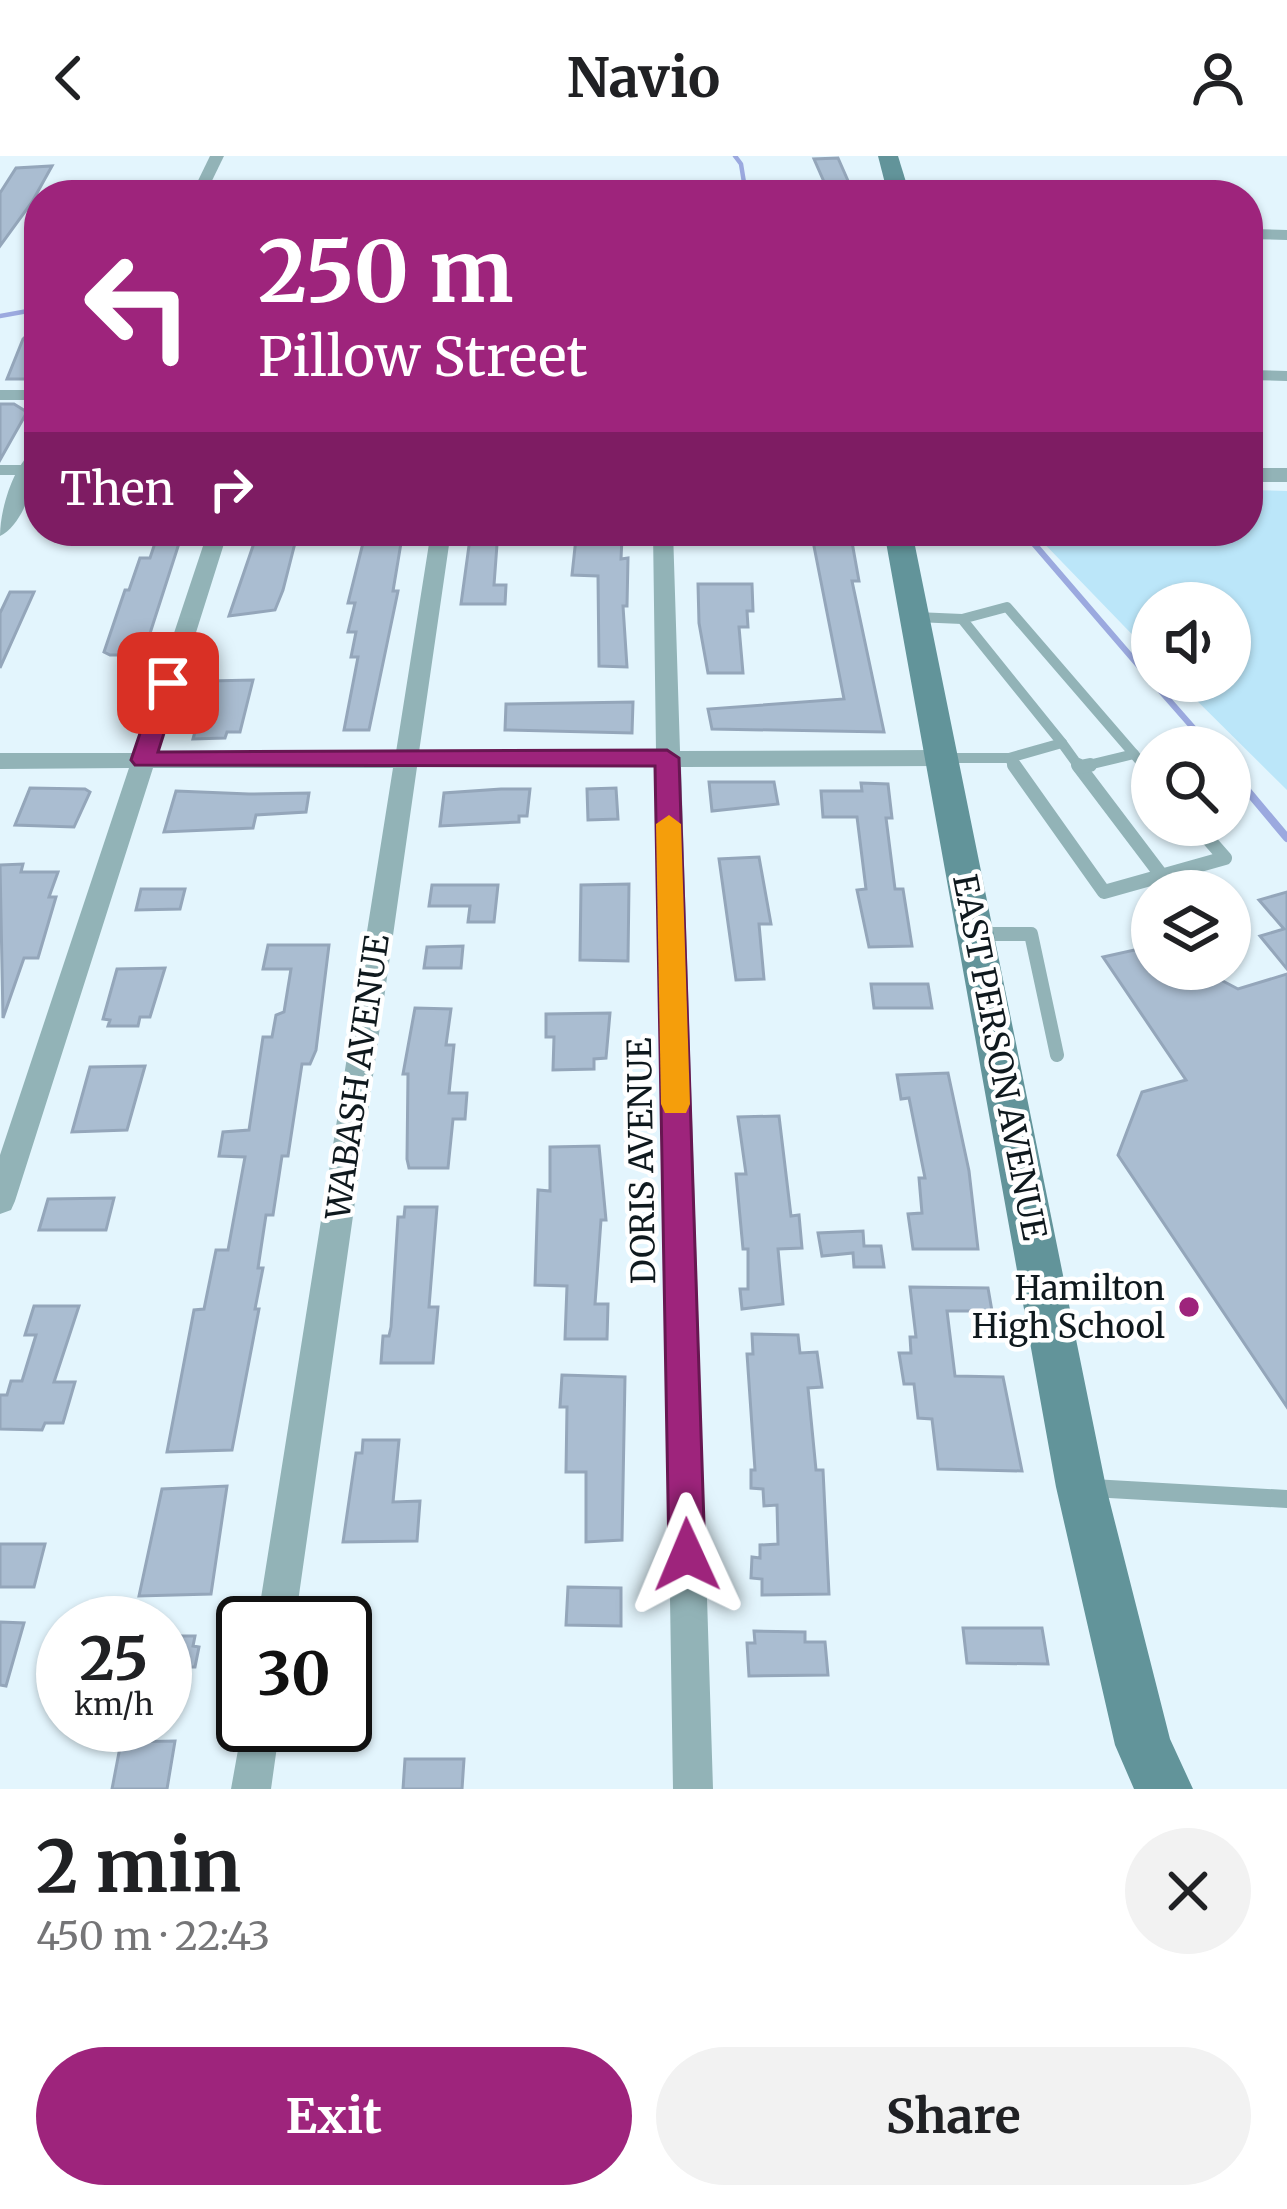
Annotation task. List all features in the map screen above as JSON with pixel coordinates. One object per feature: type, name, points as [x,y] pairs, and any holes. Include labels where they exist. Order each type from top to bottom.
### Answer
[{"type":"main road","name":"EAST PERSON AVENUE","points":[[901,546],[1082,1487],[1144,1745],[1165,1789]]},
{"type":"street","points":[[0,530],[9,495]]},
{"type":"street","points":[[0,1201],[213,546]]},
{"type":"street","name":"WABASH AVENUE","points":[[280,1596],[439,546]]},
{"type":"street","name":"DORIS AVENUE","points":[[663,546],[693,1789]]},
{"type":"street","points":[[0,761],[940,758]]},
{"type":"street","points":[[251,1789],[257,1752]]},
{"type":"lane","points":[[916,617],[962,619],[1007,607],[1131,751]]},
{"type":"lane","points":[[962,619],[1157,870]]},
{"type":"lane","points":[[940,758],[1009,758],[1062,743]]},
{"type":"lane","points":[[1080,767],[1131,755]]},
{"type":"lane","points":[[1009,758],[1104,892],[1131,885]]},
{"type":"lane","points":[[1183,870],[1225,858],[1214,846]]},
{"type":"lane","points":[[977,934],[1031,934],[1057,1054]]},
{"type":"lane","points":[[1082,1487],[1287,1499]]},
{"type":"shaded area","points":[[1263,490],[1287,491],[1287,790],[1251,754],[1251,726],[1222,726],[1198,702],[1251,702],[1251,582],[1131,582],[1131,633],[1047,546],[1263,546]]},
{"type":"building","points":[[838,158],[848,180],[823,180],[814,159]]},
{"type":"building","points":[[52,166],[44,180],[24,180],[24,213],[0,246],[0,193],[16,168]]},
{"type":"building","points":[[23,339],[24,379],[7,379]]},
{"type":"building","points":[[0,404],[14,404],[24,410],[24,417],[0,460]]},
{"type":"building","points":[[154,546],[178,546],[143,655],[110,655],[104,652],[125,590],[129,590],[140,558],[150,558]]},
{"type":"building","points":[[253,546],[294,546],[275,610],[229,616]]},
{"type":"building","points":[[362,546],[400,546],[393,591],[398,591],[369,730],[344,730],[358,657],[351,657],[356,632],[348,632],[355,603],[348,603]]},
{"type":"building","points":[[469,546],[497,546],[494,585],[506,585],[505,604],[461,604]]},
{"type":"building","points":[[575,546],[622,546],[621,559],[628,558],[627,606],[623,606],[627,667],[599,666],[598,576],[572,575]]},
{"type":"building","points":[[814,546],[853,546],[859,581],[852,581],[884,732],[712,729],[708,709],[844,699]]},
{"type":"building","points":[[698,584],[752,584],[753,611],[747,611],[748,627],[739,627],[743,673],[708,673]]},
{"type":"building","points":[[10,592],[34,592],[0,668],[0,613]]},
{"type":"building","points":[[253,680],[240,732],[227,732],[225,738],[193,739],[209,681]]},
{"type":"building","points":[[633,702],[632,733],[505,730],[506,704]]},
{"type":"building","points":[[709,782],[774,782],[778,804],[712,811]]},
{"type":"building","points":[[861,783],[888,784],[892,818],[886,818],[895,889],[903,889],[912,946],[869,947],[857,890],[866,889],[857,817],[823,817],[821,791],[862,791]]},
{"type":"building","points":[[30,788],[90,792],[74,827],[15,825]]},
{"type":"building","points":[[616,788],[618,819],[588,820],[587,789]]},
{"type":"building","points":[[530,789],[527,816],[519,816],[519,822],[440,826],[444,793]]},
{"type":"building","points":[[176,791],[309,793],[306,812],[256,815],[253,828],[164,832]]},
{"type":"building","points":[[759,857],[771,924],[759,924],[764,979],[736,980],[719,859]]},
{"type":"building","points":[[23,864],[21,872],[58,872],[49,897],[56,897],[38,958],[24,958],[3,1018],[0,865]]},
{"type":"building","points":[[629,884],[628,961],[580,960],[581,885]]},
{"type":"building","points":[[432,885],[498,885],[494,922],[468,922],[470,906],[429,906]]},
{"type":"building","points":[[141,889],[185,889],[180,909],[136,910]]},
{"type":"building","points":[[1287,892],[1287,969],[1260,936],[1284,929],[1259,900]]},
{"type":"building","points":[[268,945],[329,945],[316,1050],[310,1064],[302,1064],[288,1156],[282,1156],[273,1215],[266,1215],[258,1268],[263,1268],[255,1309],[259,1309],[232,1450],[167,1452],[194,1310],[204,1309],[216,1250],[228,1250],[245,1157],[219,1156],[223,1132],[249,1130],[263,1037],[272,1037],[276,1015],[284,1012],[291,969],[263,969]]},
{"type":"building","points":[[463,946],[461,968],[424,968],[427,947]]},
{"type":"building","name":"Hamilton High School","points":[[1131,951],[1131,990],[1251,990],[1251,985],[1287,974],[1287,1407],[1118,1155],[1142,1092],[1186,1080],[1103,957]]},
{"type":"building","points":[[165,968],[150,1017],[140,1017],[138,1026],[108,1026],[110,1020],[103,1019],[117,969]]},
{"type":"building","points":[[871,984],[928,984],[932,1008],[874,1008]]},
{"type":"building","points":[[415,1008],[451,1009],[446,1045],[454,1045],[449,1093],[467,1093],[465,1119],[453,1119],[448,1168],[409,1168],[407,1159],[408,1074],[403,1074]]},
{"type":"building","points":[[610,1013],[606,1058],[594,1059],[594,1069],[553,1070],[554,1037],[546,1037],[546,1014]]},
{"type":"building","points":[[145,1066],[127,1130],[72,1132],[90,1067]]},
{"type":"building","points":[[948,1073],[969,1171],[978,1249],[913,1249],[908,1214],[922,1213],[919,1178],[925,1178],[909,1098],[901,1099],[897,1075]]},
{"type":"building","points":[[779,1116],[791,1216],[799,1215],[802,1248],[778,1249],[783,1304],[742,1309],[740,1289],[748,1289],[748,1249],[743,1249],[736,1174],[746,1174],[738,1117]]},
{"type":"building","points":[[599,1146],[606,1220],[601,1220],[595,1304],[608,1304],[607,1339],[565,1339],[567,1286],[535,1285],[538,1190],[550,1191],[550,1147]]},
{"type":"building","points":[[114,1198],[106,1230],[39,1230],[48,1199]]},
{"type":"building","points":[[405,1207],[437,1207],[429,1307],[438,1307],[433,1363],[381,1363],[383,1336],[389,1336],[391,1327],[398,1217],[404,1217]]},
{"type":"building","points":[[863,1231],[864,1246],[881,1246],[884,1267],[854,1267],[853,1253],[822,1256],[818,1233]]},
{"type":"building","points":[[910,1287],[988,1288],[992,1311],[947,1311],[955,1376],[1003,1377],[1022,1471],[938,1469],[932,1419],[918,1418],[914,1384],[904,1384],[899,1353],[911,1353],[910,1337],[916,1337]]},
{"type":"building","points":[[34,1306],[79,1306],[54,1382],[75,1382],[63,1423],[45,1423],[42,1430],[0,1429],[0,1395],[7,1395],[11,1381],[22,1381],[36,1335],[25,1335]]},
{"type":"building","points":[[752,1334],[798,1335],[800,1353],[817,1352],[822,1387],[808,1388],[816,1470],[823,1470],[829,1594],[762,1595],[762,1579],[751,1578],[752,1557],[760,1558],[760,1545],[778,1544],[777,1505],[764,1506],[763,1489],[751,1488],[751,1470],[755,1470],[747,1354],[753,1354]]},
{"type":"building","points":[[562,1375],[625,1377],[622,1540],[586,1542],[586,1472],[566,1472],[567,1407],[560,1407]]},
{"type":"building","points":[[363,1440],[399,1440],[393,1502],[420,1501],[417,1541],[343,1542],[356,1453],[362,1453]]},
{"type":"building","points":[[227,1486],[211,1594],[139,1596],[162,1489]]},
{"type":"building","points":[[0,1544],[45,1544],[34,1587],[0,1587]]},
{"type":"building","points":[[568,1587],[621,1588],[621,1626],[566,1625]]},
{"type":"building","points":[[0,1622],[24,1623],[6,1686],[0,1685]]},
{"type":"building","points":[[963,1628],[1042,1628],[1048,1664],[967,1663]]},
{"type":"building","points":[[754,1631],[805,1632],[805,1642],[825,1642],[828,1675],[749,1676],[747,1643],[755,1643]]},
{"type":"building","points":[[192,1636],[193,1646],[199,1647],[195,1667]]},
{"type":"building","points":[[119,1752],[173,1752],[167,1789],[112,1789]]},
{"type":"building","points":[[405,1759],[464,1759],[462,1789],[403,1789]]},
{"type":"waterway","points":[[735,156],[744,180]]},
{"type":"waterway","points":[[0,316],[24,312]]},
{"type":"waterway","points":[[1036,546],[1192,726]]},
{"type":"waterway","points":[[1251,795],[1287,838]]},
{"type":"slow traffic","points":[[669,824],[676,1104]]},
{"type":"place","name":"Hamilton High School","points":[[1189,1307]]},
{"type":"route","points":[[168,683],[143,760],[667,758],[687,1555]]}]
